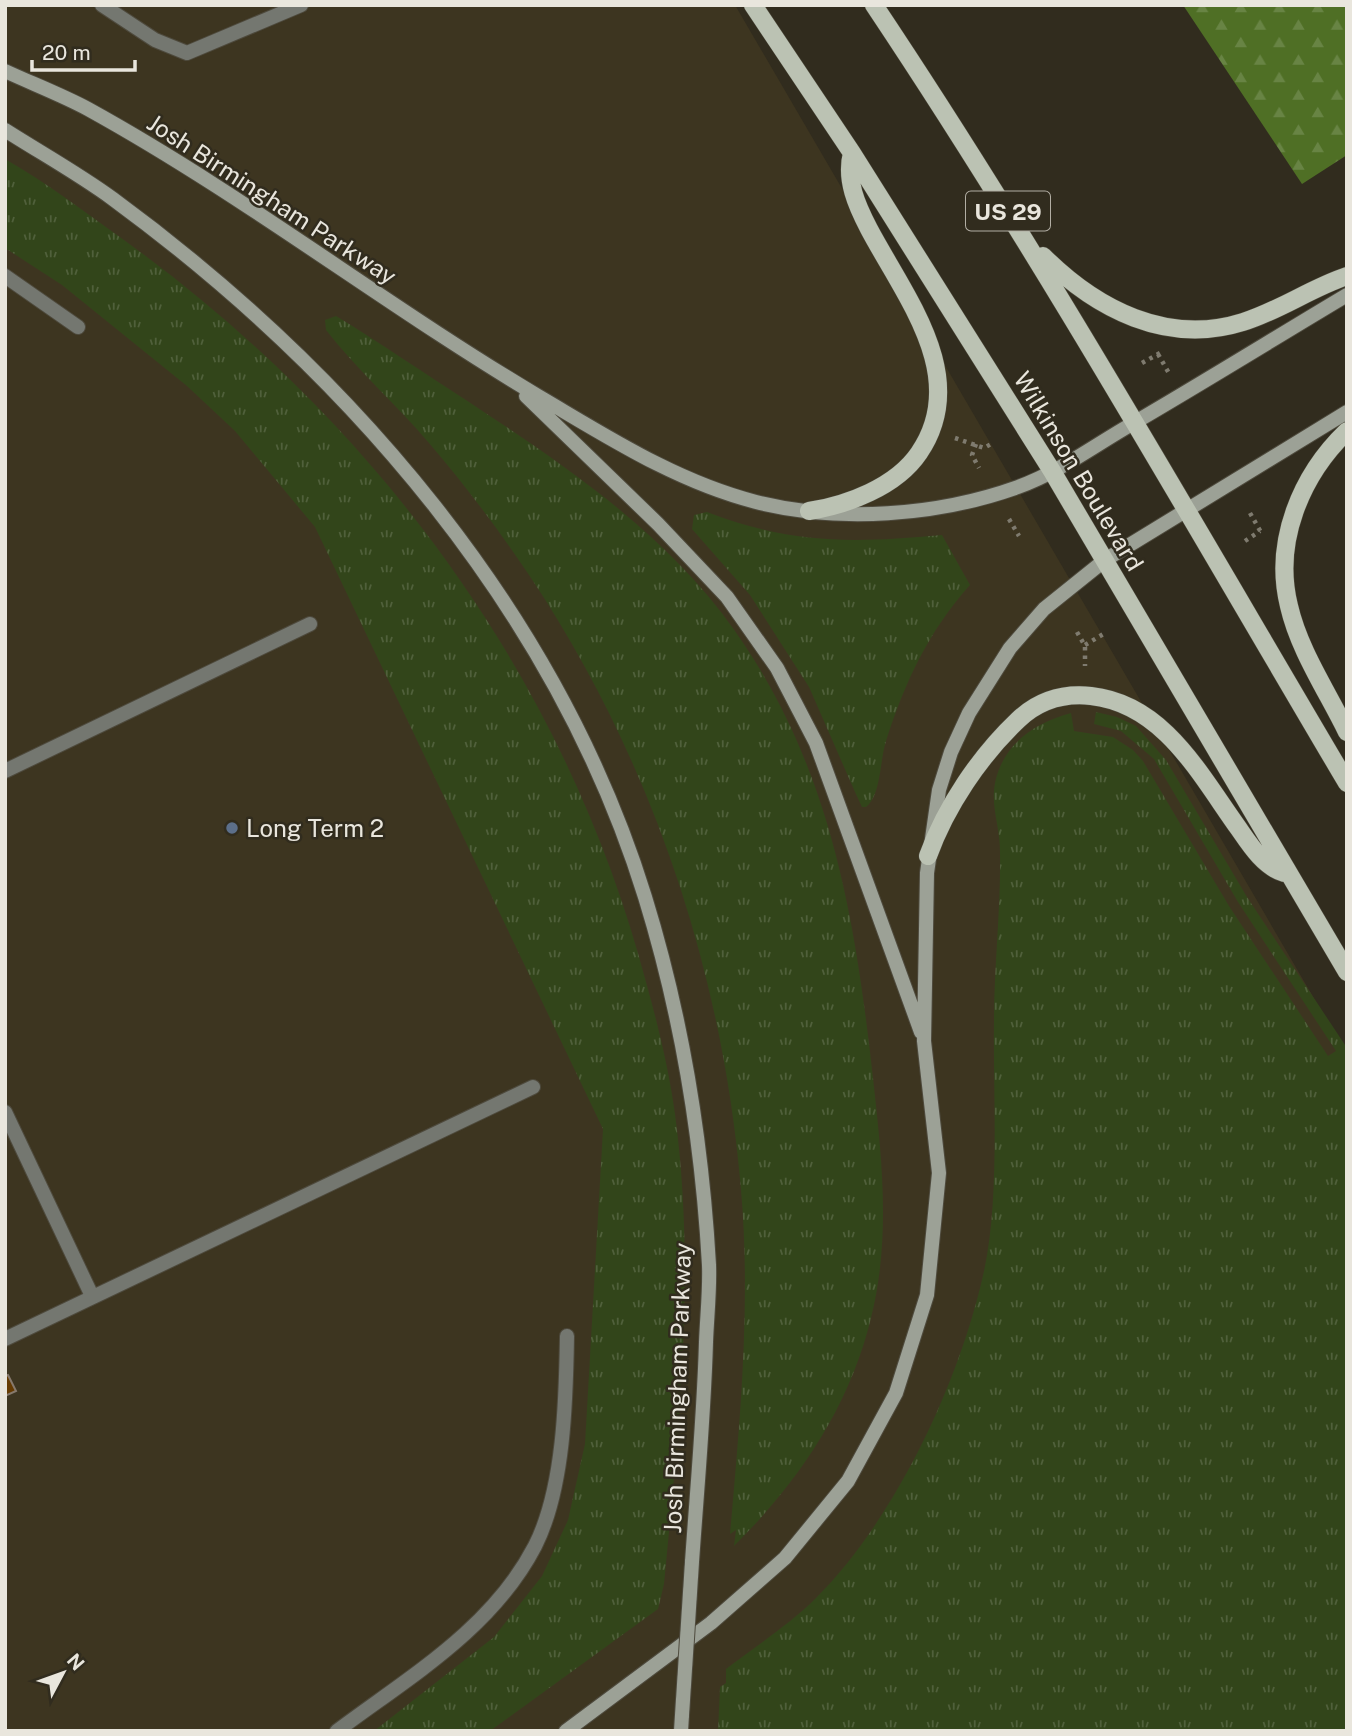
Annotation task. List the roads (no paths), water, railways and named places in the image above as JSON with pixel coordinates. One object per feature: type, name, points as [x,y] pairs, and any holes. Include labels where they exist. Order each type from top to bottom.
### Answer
[{"type":"main road","name":"Wilkinson Boulevard","points":[[752,5],[852,153],[1052,471],[1347,972]]},
{"type":"main road","name":"US 29","points":[[874,5],[1018,228],[1136,421],[1347,783]]},
{"type":"main road","name":"Josh Birmingham Parkway","points":[[5,71],[86,108],[215,186],[359,284],[507,377]]},
{"type":"main road","name":"Josh Birmingham Parkway","points":[[5,130],[110,197],[208,273],[301,356],[388,449],[469,552],[540,660],[599,778],[652,921],[677,1015],[699,1144],[709,1270],[704,1395],[681,1731]]},
{"type":"main road","points":[[809,511],[854,499],[903,471],[914,460],[928,438],[940,400],[938,375],[928,340],[856,202],[849,163],[852,153]]},
{"type":"main road","points":[[1018,228],[1056,269],[1097,301],[1121,314],[1174,328],[1199,330],[1244,322],[1347,276]]},
{"type":"main road","points":[[507,377],[685,479],[760,503],[809,511],[875,512],[952,505],[1018,487],[1052,471],[1347,295]]},
{"type":"main road","points":[[507,377],[658,524],[727,597],[777,668],[816,743],[924,1041]]},
{"type":"main road","points":[[566,1731],[710,1623],[785,1559],[848,1480],[896,1393],[927,1295],[939,1173],[924,1041],[928,856],[939,790],[951,752],[989,678],[1010,648],[1045,609],[1105,560],[1347,412]]},
{"type":"main road","points":[[1347,431],[1314,471],[1297,504],[1288,536],[1285,570],[1293,621],[1347,732]]},
{"type":"main road","points":[[928,856],[948,813],[1007,730],[1034,707],[1047,701],[1084,695],[1117,701],[1150,718],[1180,748],[1257,854],[1278,871],[1287,873]]},
{"type":"lane","points":[[102,5],[155,40],[187,53],[301,5]]},
{"type":"lane","points":[[5,276],[78,327]]},
{"type":"lane","points":[[5,771],[310,624]]},
{"type":"lane","points":[[5,1339],[533,1087]]},
{"type":"lane","points":[[5,1112],[92,1296]]},
{"type":"lane","points":[[337,1731],[431,1662],[473,1626],[516,1577],[536,1544],[559,1457],[566,1407],[567,1336]]},
{"type":"place","name":"Long Term 2","points":[[232,828]]}]
